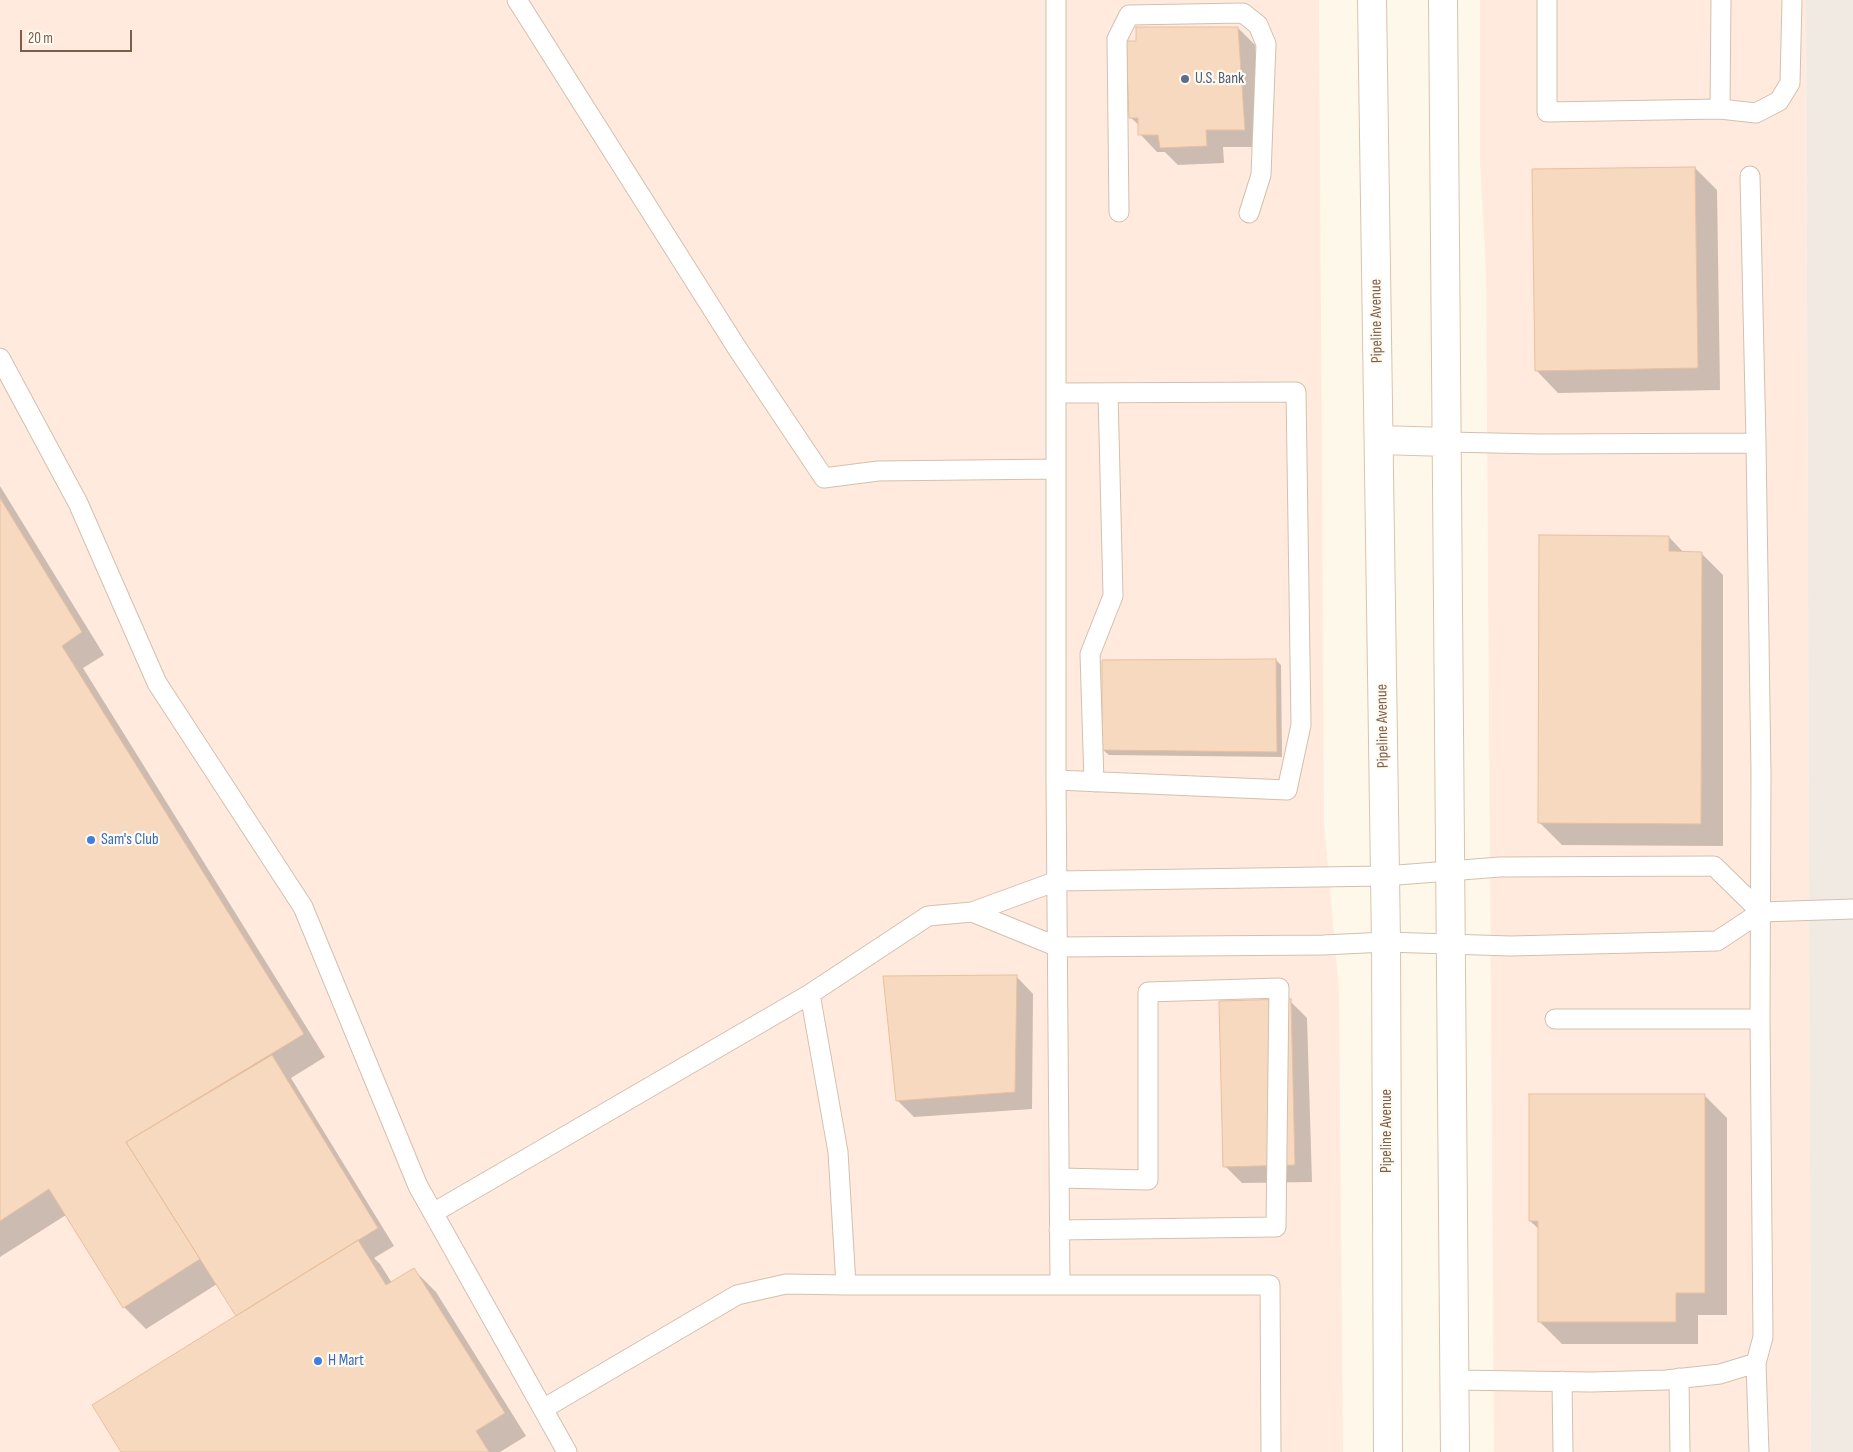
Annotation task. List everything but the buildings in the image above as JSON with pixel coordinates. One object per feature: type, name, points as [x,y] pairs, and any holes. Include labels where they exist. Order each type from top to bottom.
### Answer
[{"type":"main road","name":"Pipeline Avenue","points":[[1372,0],[1386,942],[1388,1452]]},
{"type":"main road","points":[[1443,0],[1454,1452]]},
{"type":"main road","points":[[1379,440],[1447,442]]},
{"type":"lane","points":[[517,0],[737,348],[824,478],[878,471],[1056,469]]},
{"type":"lane","points":[[1056,0],[1056,780],[1060,1284]]},
{"type":"lane","points":[[1547,0],[1547,112],[1720,109],[1756,113],[1779,101],[1790,83],[1792,0]]},
{"type":"lane","points":[[1720,109],[1721,0]]},
{"type":"lane","points":[[1119,212],[1117,39],[1129,15],[1243,13],[1258,25],[1266,44],[1261,175],[1249,213]]},
{"type":"lane","points":[[1750,176],[1761,773],[1760,1019],[1763,1337],[1756,1363],[1759,1452]]},
{"type":"lane","points":[[0,358],[78,502],[157,683],[304,907],[418,1186],[567,1452]]},
{"type":"lane","points":[[1056,393],[1296,392],[1301,725],[1287,790],[1056,780]]},
{"type":"lane","points":[[1094,782],[1090,654],[1113,596],[1108,393]]},
{"type":"lane","points":[[1447,442],[1540,444],[1756,443]]},
{"type":"lane","points":[[434,1213],[810,994],[928,916],[972,912],[1057,881],[1384,876],[1451,869],[1500,867],[1714,866],[1761,912]]},
{"type":"lane","points":[[972,912],[1058,946],[1323,945],[1386,942],[1510,946],[1717,941],[1761,912],[1853,909]]},
{"type":"lane","points":[[1059,1178],[1148,1180],[1148,992],[1279,988],[1276,1227],[1059,1230]]},
{"type":"lane","points":[[810,994],[838,1152],[846,1285]]},
{"type":"lane","points":[[1556,1019],[1760,1019]]},
{"type":"lane","points":[[543,1409],[737,1295],[786,1284],[1270,1285],[1272,1452]]},
{"type":"lane","points":[[1454,1380],[1666,1380],[1720,1374],[1756,1363]]},
{"type":"lane","points":[[1679,1378],[1680,1452]]},
{"type":"lane","points":[[1562,1381],[1563,1452]]},
{"type":"shaded area","points":[[0,0],[1319,0],[1324,823],[1339,990],[1343,1452],[0,1452]]},
{"type":"shaded area","points":[[1480,0],[1806,0],[1811,1452],[1494,1452],[1486,271],[1480,160]]},
{"type":"shaded area","points":[[1806,0],[1853,0],[1853,1452],[1811,1452]]},
{"type":"place","name":"U.S. Bank","points":[[1185,79]]},
{"type":"place","name":"Sam's Club","points":[[91,840]]},
{"type":"place","name":"H Mart","points":[[318,1361]]}]
